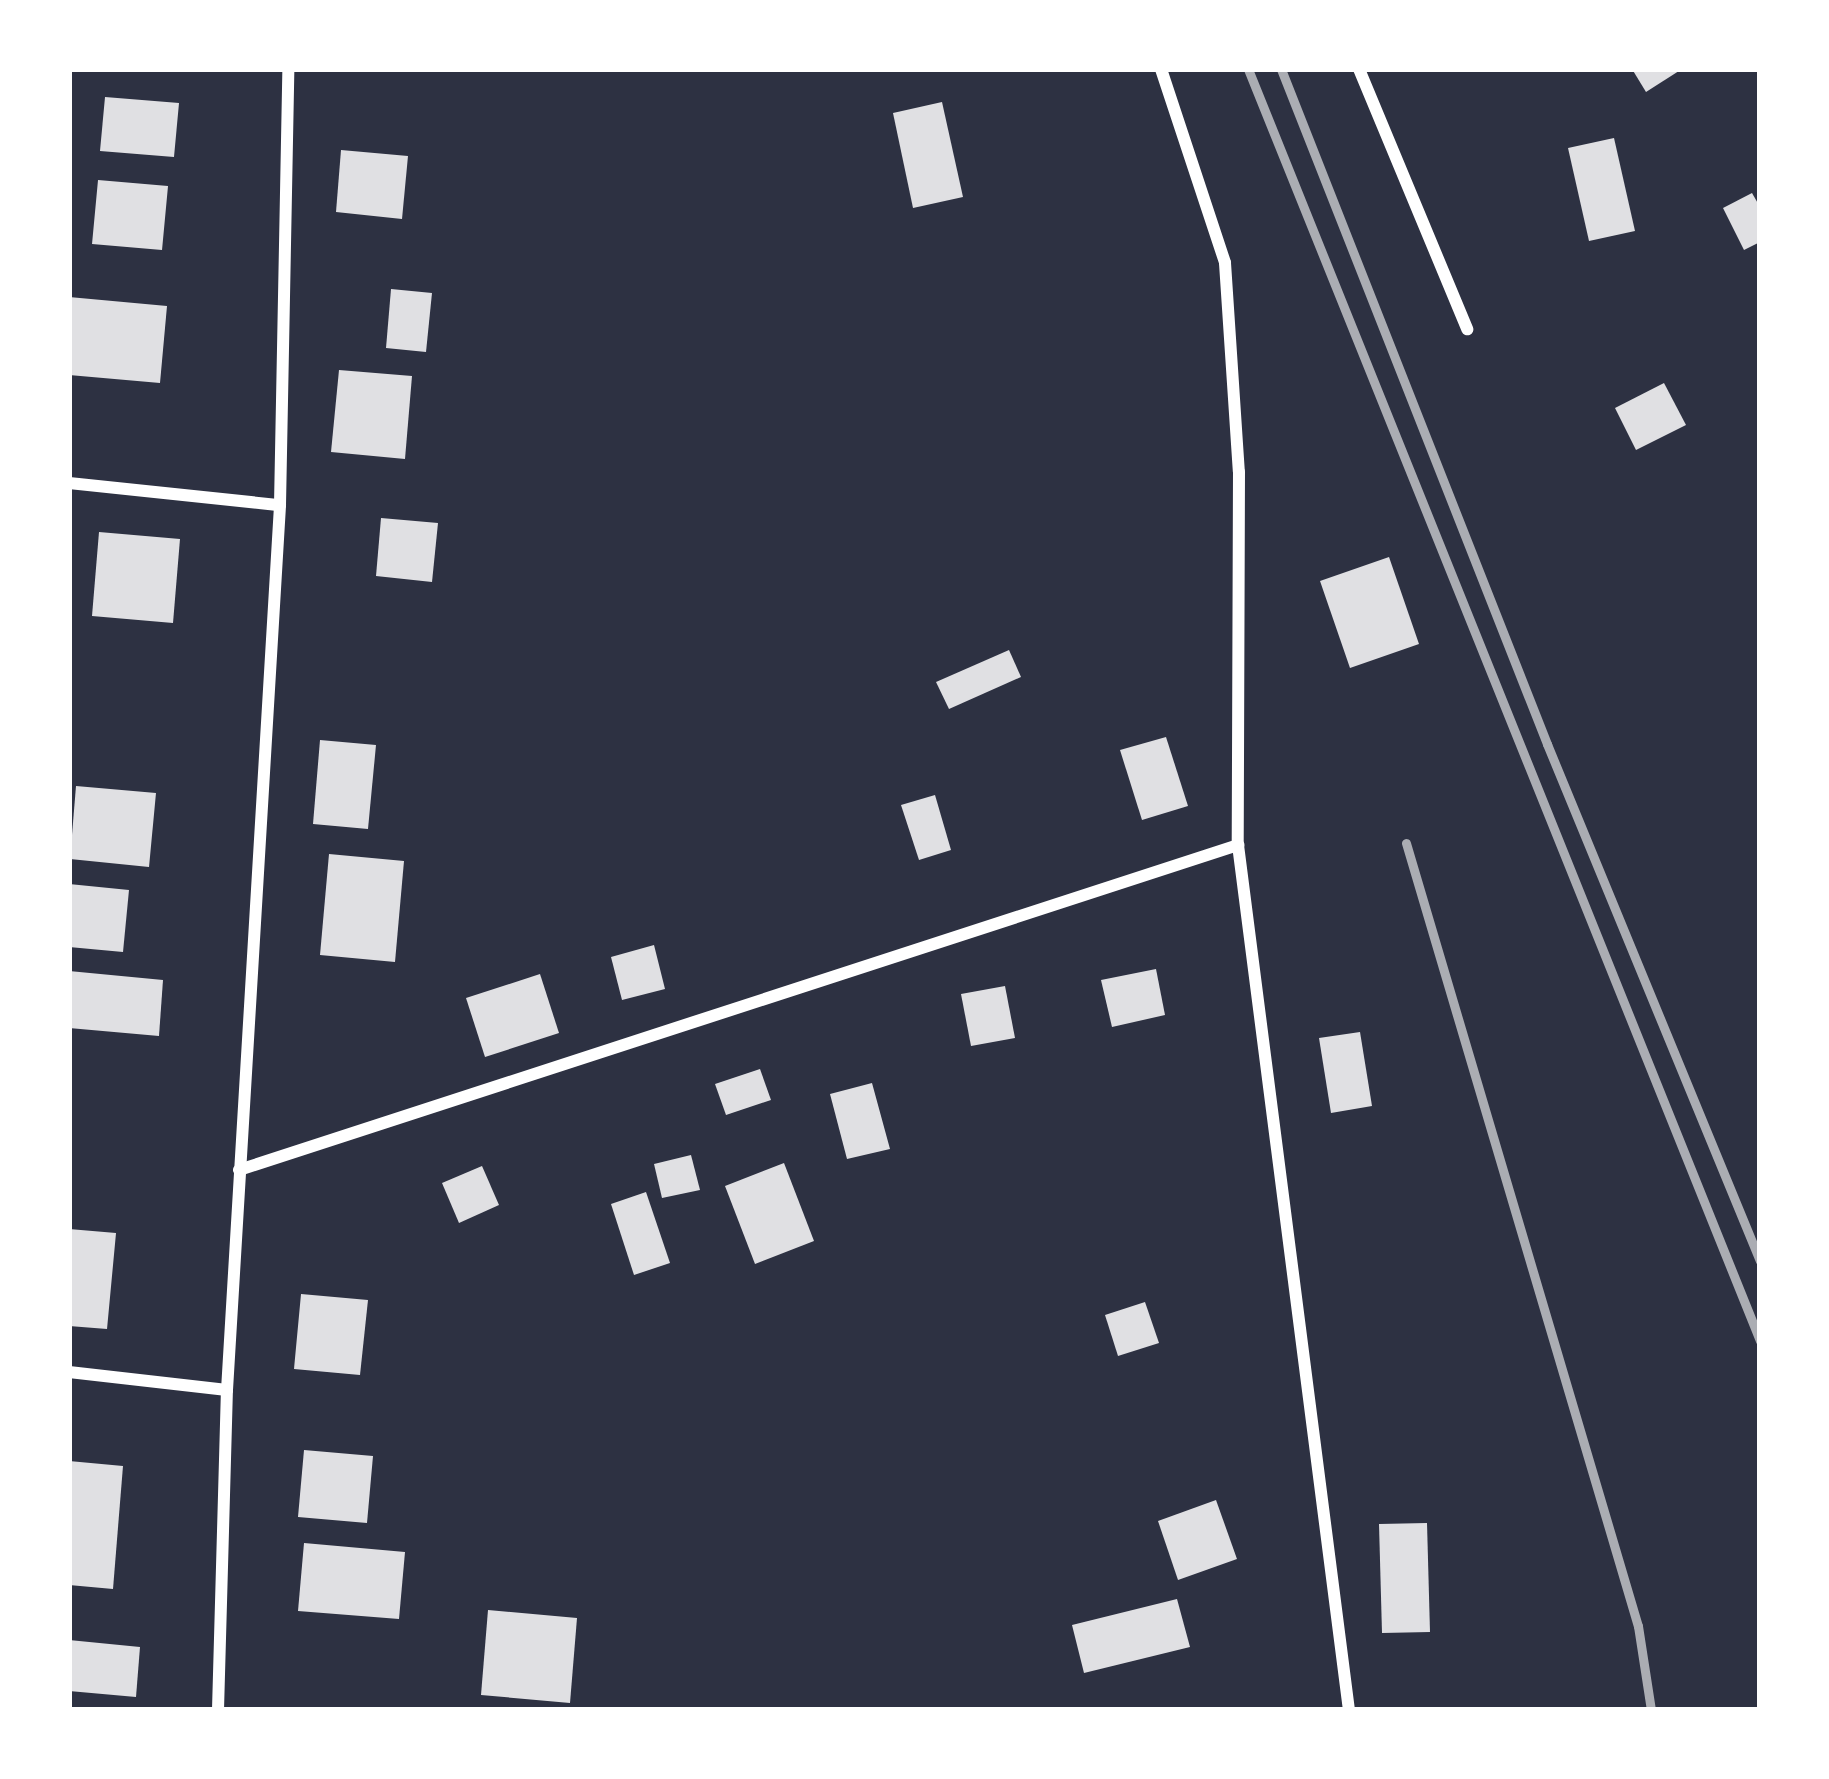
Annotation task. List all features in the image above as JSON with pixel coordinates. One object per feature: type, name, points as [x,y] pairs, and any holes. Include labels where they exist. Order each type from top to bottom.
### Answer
[{"type":"street","points":[[218,1710],[227,1390],[280,505],[288,69]]},
{"type":"street","points":[[1161,69],[1225,263],[1239,472],[1238,844],[1349,1710]]},
{"type":"street","points":[[1359,69],[1467,329]]},
{"type":"street","points":[[69,482],[280,505]]},
{"type":"street","points":[[239,1170],[1238,844]]},
{"type":"street","points":[[69,1372],[227,1390]]},
{"type":"building","points":[[1632,69],[1682,69],[1646,92]]},
{"type":"building","points":[[105,97],[179,103],[174,157],[100,151]]},
{"type":"building","points":[[942,102],[963,197],[913,208],[893,113]]},
{"type":"building","points":[[1614,138],[1635,231],[1589,241],[1568,148]]},
{"type":"building","points":[[341,150],[408,156],[402,219],[336,212]]},
{"type":"building","points":[[98,180],[168,186],[162,250],[92,244]]},
{"type":"building","points":[[1752,193],[1760,207],[1760,242],[1744,250],[1723,208]]},
{"type":"building","points":[[391,289],[432,293],[426,352],[386,348]]},
{"type":"building","points":[[69,297],[167,306],[160,383],[69,375]]},
{"type":"building","points":[[339,370],[412,376],[405,459],[331,452]]},
{"type":"building","points":[[1664,383],[1686,425],[1636,450],[1615,408]]},
{"type":"building","points":[[381,518],[438,523],[432,582],[376,576]]},
{"type":"building","points":[[99,532],[180,539],[173,623],[92,616]]},
{"type":"building","points":[[1389,557],[1419,644],[1350,668],[1320,581]]},
{"type":"building","points":[[1009,650],[1021,677],[949,709],[936,682]]},
{"type":"building","points":[[1166,737],[1188,806],[1142,820],[1120,750]]},
{"type":"building","points":[[320,740],[376,745],[368,829],[313,824]]},
{"type":"building","points":[[76,786],[156,793],[149,867],[70,859]]},
{"type":"building","points":[[935,795],[951,850],[919,860],[901,805]]},
{"type":"building","points":[[329,854],[404,861],[395,962],[320,955]]},
{"type":"building","points":[[69,884],[129,890],[123,952],[69,947]]},
{"type":"building","points":[[654,945],[665,989],[622,1000],[611,957]]},
{"type":"building","points":[[1156,969],[1165,1015],[1112,1027],[1101,980]]},
{"type":"building","points":[[69,971],[163,980],[159,1036],[69,1028]]},
{"type":"building","points":[[540,974],[559,1033],[485,1057],[466,998]]},
{"type":"building","points":[[1005,986],[1015,1038],[971,1046],[961,994]]},
{"type":"building","points":[[1360,1032],[1372,1106],[1331,1113],[1319,1038]]},
{"type":"building","points":[[760,1069],[771,1100],[726,1115],[715,1084]]},
{"type":"building","points":[[872,1083],[890,1149],[847,1159],[830,1094]]},
{"type":"building","points":[[691,1155],[700,1190],[662,1198],[654,1164]]},
{"type":"building","points":[[784,1163],[814,1241],[755,1264],[725,1186]]},
{"type":"building","points":[[482,1166],[499,1205],[459,1223],[442,1183]]},
{"type":"building","points":[[646,1192],[670,1263],[634,1275],[611,1204]]},
{"type":"building","points":[[69,1229],[116,1233],[107,1329],[69,1326]]},
{"type":"building","points":[[301,1294],[368,1300],[360,1375],[294,1369]]},
{"type":"building","points":[[1145,1302],[1159,1343],[1118,1356],[1105,1315]]},
{"type":"building","points":[[304,1450],[373,1456],[367,1523],[298,1517]]},
{"type":"building","points":[[69,1461],[123,1466],[113,1589],[69,1585]]},
{"type":"building","points":[[1216,1500],[1237,1559],[1178,1580],[1158,1521]]},
{"type":"building","points":[[1427,1523],[1430,1632],[1382,1633],[1379,1524]]},
{"type":"building","points":[[304,1543],[405,1552],[399,1619],[298,1611]]},
{"type":"building","points":[[1177,1599],[1190,1647],[1084,1673],[1072,1625]]},
{"type":"building","points":[[488,1610],[577,1618],[570,1703],[481,1695]]},
{"type":"building","points":[[69,1640],[140,1647],[136,1697],[69,1691]]},
{"type":"railway","points":[[1248,69],[1760,1341]]},
{"type":"railway","points":[[1281,69],[1547,744],[1760,1261]]},
{"type":"railway","points":[[1406,843],[1638,1626],[1651,1710]]}]
